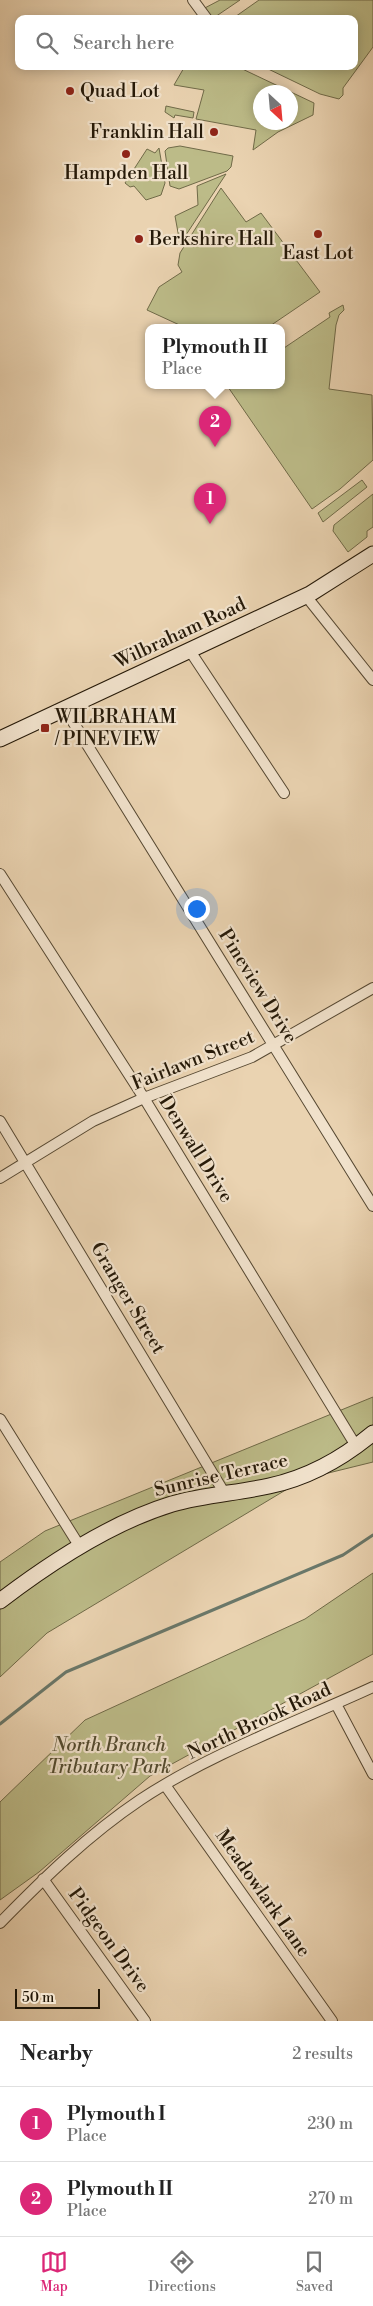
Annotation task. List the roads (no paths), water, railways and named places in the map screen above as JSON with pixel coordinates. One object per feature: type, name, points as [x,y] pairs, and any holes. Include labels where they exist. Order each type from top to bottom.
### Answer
[{"type":"main road","name":"Wilbraham Road","points":[[0,739],[306,596],[373,554]]},
{"type":"main road","name":"Sunrise Terrace","points":[[0,1601],[80,1547],[127,1521],[158,1508],[271,1486],[300,1477],[319,1469],[373,1433]]},
{"type":"street","points":[[193,0],[203,15]]},
{"type":"street","points":[[306,596],[373,680]]},
{"type":"street","points":[[190,651],[284,793]]},
{"type":"street","name":"Pineview Drive","points":[[65,709],[373,1206]]},
{"type":"street","name":"Denwall Drive","points":[[0,874],[144,1098],[356,1446]]},
{"type":"street","name":"Fairlawn Street","points":[[0,1178],[81,1128],[144,1098],[225,1069],[275,1046],[373,988]]},
{"type":"street","name":"Granger Street","points":[[0,1121],[225,1494]]},
{"type":"street","points":[[0,1419],[80,1547]]},
{"type":"street","name":"North Brook Road","points":[[0,1922],[43,1878],[122,1813],[165,1785],[206,1763],[373,1687]]},
{"type":"street","points":[[336,1704],[373,1774]]},
{"type":"street","name":"Meadowlark Lane","points":[[165,1785],[332,2021]]},
{"type":"street","name":"Pidgeon Drive","points":[[43,1878],[145,2021]]},
{"type":"waterway","points":[[0,1724],[66,1672],[343,1555],[373,1535]]},
{"type":"place","name":"Quad Lot","points":[[70,91]]},
{"type":"place","name":"Franklin Hall","points":[[214,132]]},
{"type":"place","name":"Hampden Hall","points":[[126,154]]},
{"type":"place","name":"East Lot","points":[[318,234]]},
{"type":"place","name":"Berkshire Hall","points":[[139,239]]},
{"type":"place","name":"Plymouth II","points":[[215,447]]},
{"type":"place","name":"Plymouth I","points":[[210,524]]},
{"type":"place","name":"WILBRAHAM / PINEVIEW","points":[[45,728]]},
{"type":"park label","name":"North Branch Tributary Park","points":[[109,1756]]}]
